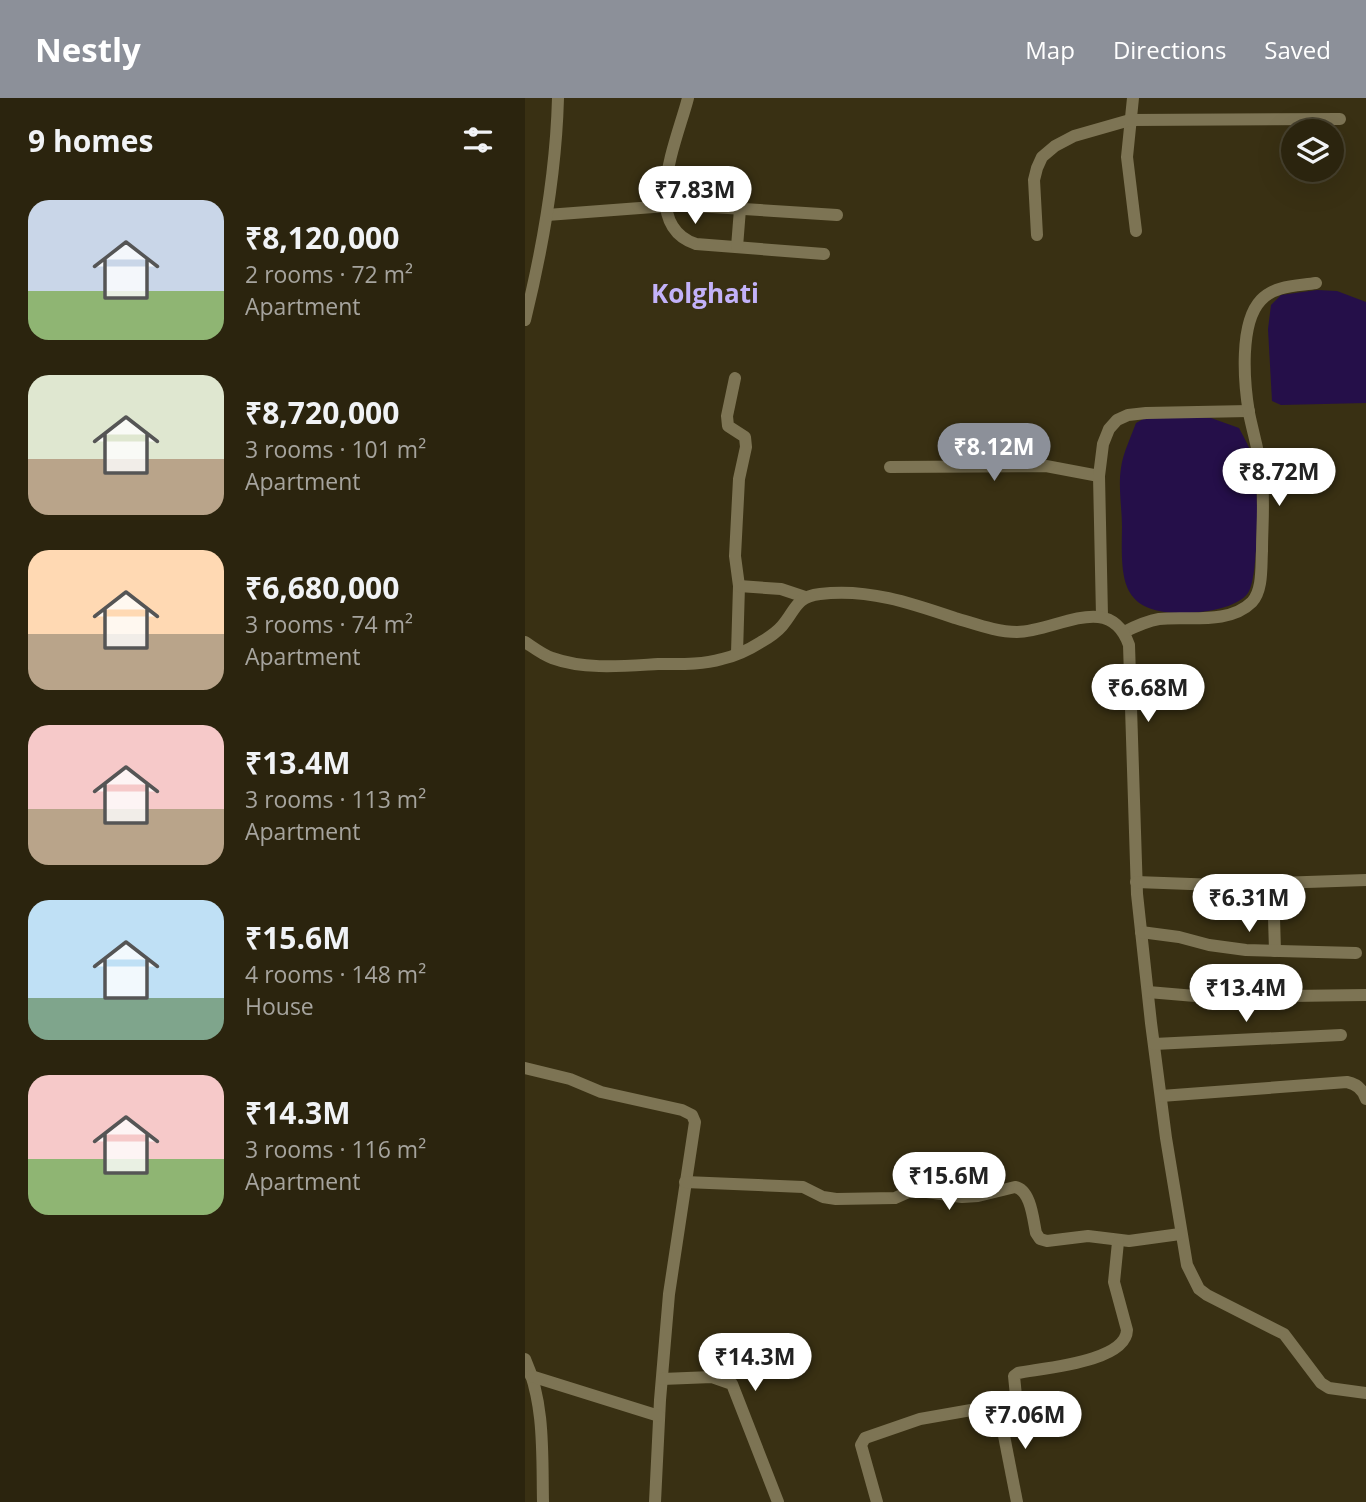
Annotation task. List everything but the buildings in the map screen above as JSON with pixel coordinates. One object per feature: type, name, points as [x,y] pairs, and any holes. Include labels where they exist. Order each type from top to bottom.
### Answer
[{"type":"street","points":[[525,320],[540,260],[547,215],[557,133],[558,98]]},
{"type":"street","points":[[688,98],[678,126],[667,174],[665,205],[672,227],[685,240],[696,243],[824,254]]},
{"type":"street","points":[[1133,98],[1127,157],[1136,231]]},
{"type":"street","points":[[1037,234],[1034,180],[1037,168],[1042,157],[1074,136],[1130,120],[1281,119]]},
{"type":"street","points":[[547,215],[665,205],[837,215]]},
{"type":"street","points":[[737,247],[740,209]]},
{"type":"street","points":[[1124,632],[1160,619],[1232,613],[1254,600],[1259,589],[1261,568],[1262,473],[1249,411],[1246,334],[1254,310],[1270,292],[1316,284]]},
{"type":"street","points":[[735,379],[727,416],[728,426],[745,438],[746,447],[740,479],[735,556],[739,586],[737,653]]},
{"type":"street","points":[[1102,616],[1099,476],[1103,444],[1109,429],[1117,420],[1128,415],[1249,411]]},
{"type":"street","points":[[890,467],[1046,466],[1099,476]]},
{"type":"street","points":[[739,586],[781,589],[805,597]]},
{"type":"street","points":[[525,642],[552,658],[610,666],[701,663],[724,659],[776,633],[798,602],[805,597],[820,594],[875,594],[994,630],[1019,632],[1088,615],[1102,616],[1117,624],[1124,632],[1129,645],[1136,882],[1154,1044],[1180,1234],[1187,1265],[1199,1289],[1284,1334],[1321,1383],[1329,1388],[1366,1393]]},
{"type":"street","points":[[1136,882],[1273,884],[1366,880]]},
{"type":"street","points":[[1273,884],[1275,951]]},
{"type":"street","points":[[1141,932],[1179,937],[1231,949],[1356,953]]},
{"type":"street","points":[[1148,992],[1207,997],[1366,995]]},
{"type":"street","points":[[1154,1044],[1341,1035]]},
{"type":"street","points":[[525,1068],[570,1079],[601,1092],[692,1115],[695,1132],[669,1294],[661,1379],[655,1502]]},
{"type":"street","points":[[1161,1096],[1346,1082],[1355,1084],[1366,1099]]},
{"type":"street","points":[[685,1182],[803,1187],[823,1197],[836,1199],[895,1198],[913,1190],[962,1197],[978,1196],[1015,1187],[1021,1188],[1026,1194],[1037,1233],[1040,1239],[1047,1241],[1088,1236],[1118,1242],[1180,1234]]},
{"type":"street","points":[[877,1502],[861,1445],[865,1438],[920,1419],[1014,1400],[1014,1376],[1018,1373],[1098,1357],[1112,1352],[1127,1337],[1114,1282],[1118,1242]]},
{"type":"street","points":[[525,1359],[538,1404],[543,1502]]},
{"type":"street","points":[[531,1376],[659,1416]]},
{"type":"street","points":[[661,1379],[712,1377],[732,1384],[778,1502]]},
{"type":"street","points":[[998,1405],[1017,1502]]},
{"type":"shaded area","points":[[1317,290],[1337,291],[1366,302],[1366,403],[1281,405],[1272,401],[1268,329],[1271,305],[1281,295]]},
{"type":"shaded area","points":[[1145,418],[1211,418],[1239,428],[1251,451],[1256,478],[1256,552],[1252,584],[1248,593],[1237,602],[1204,612],[1166,612],[1149,608],[1137,601],[1129,591],[1122,564],[1120,475],[1123,457],[1136,423]]},
{"type":"district","name":"Kolghati","points":[[705,294]]}]
